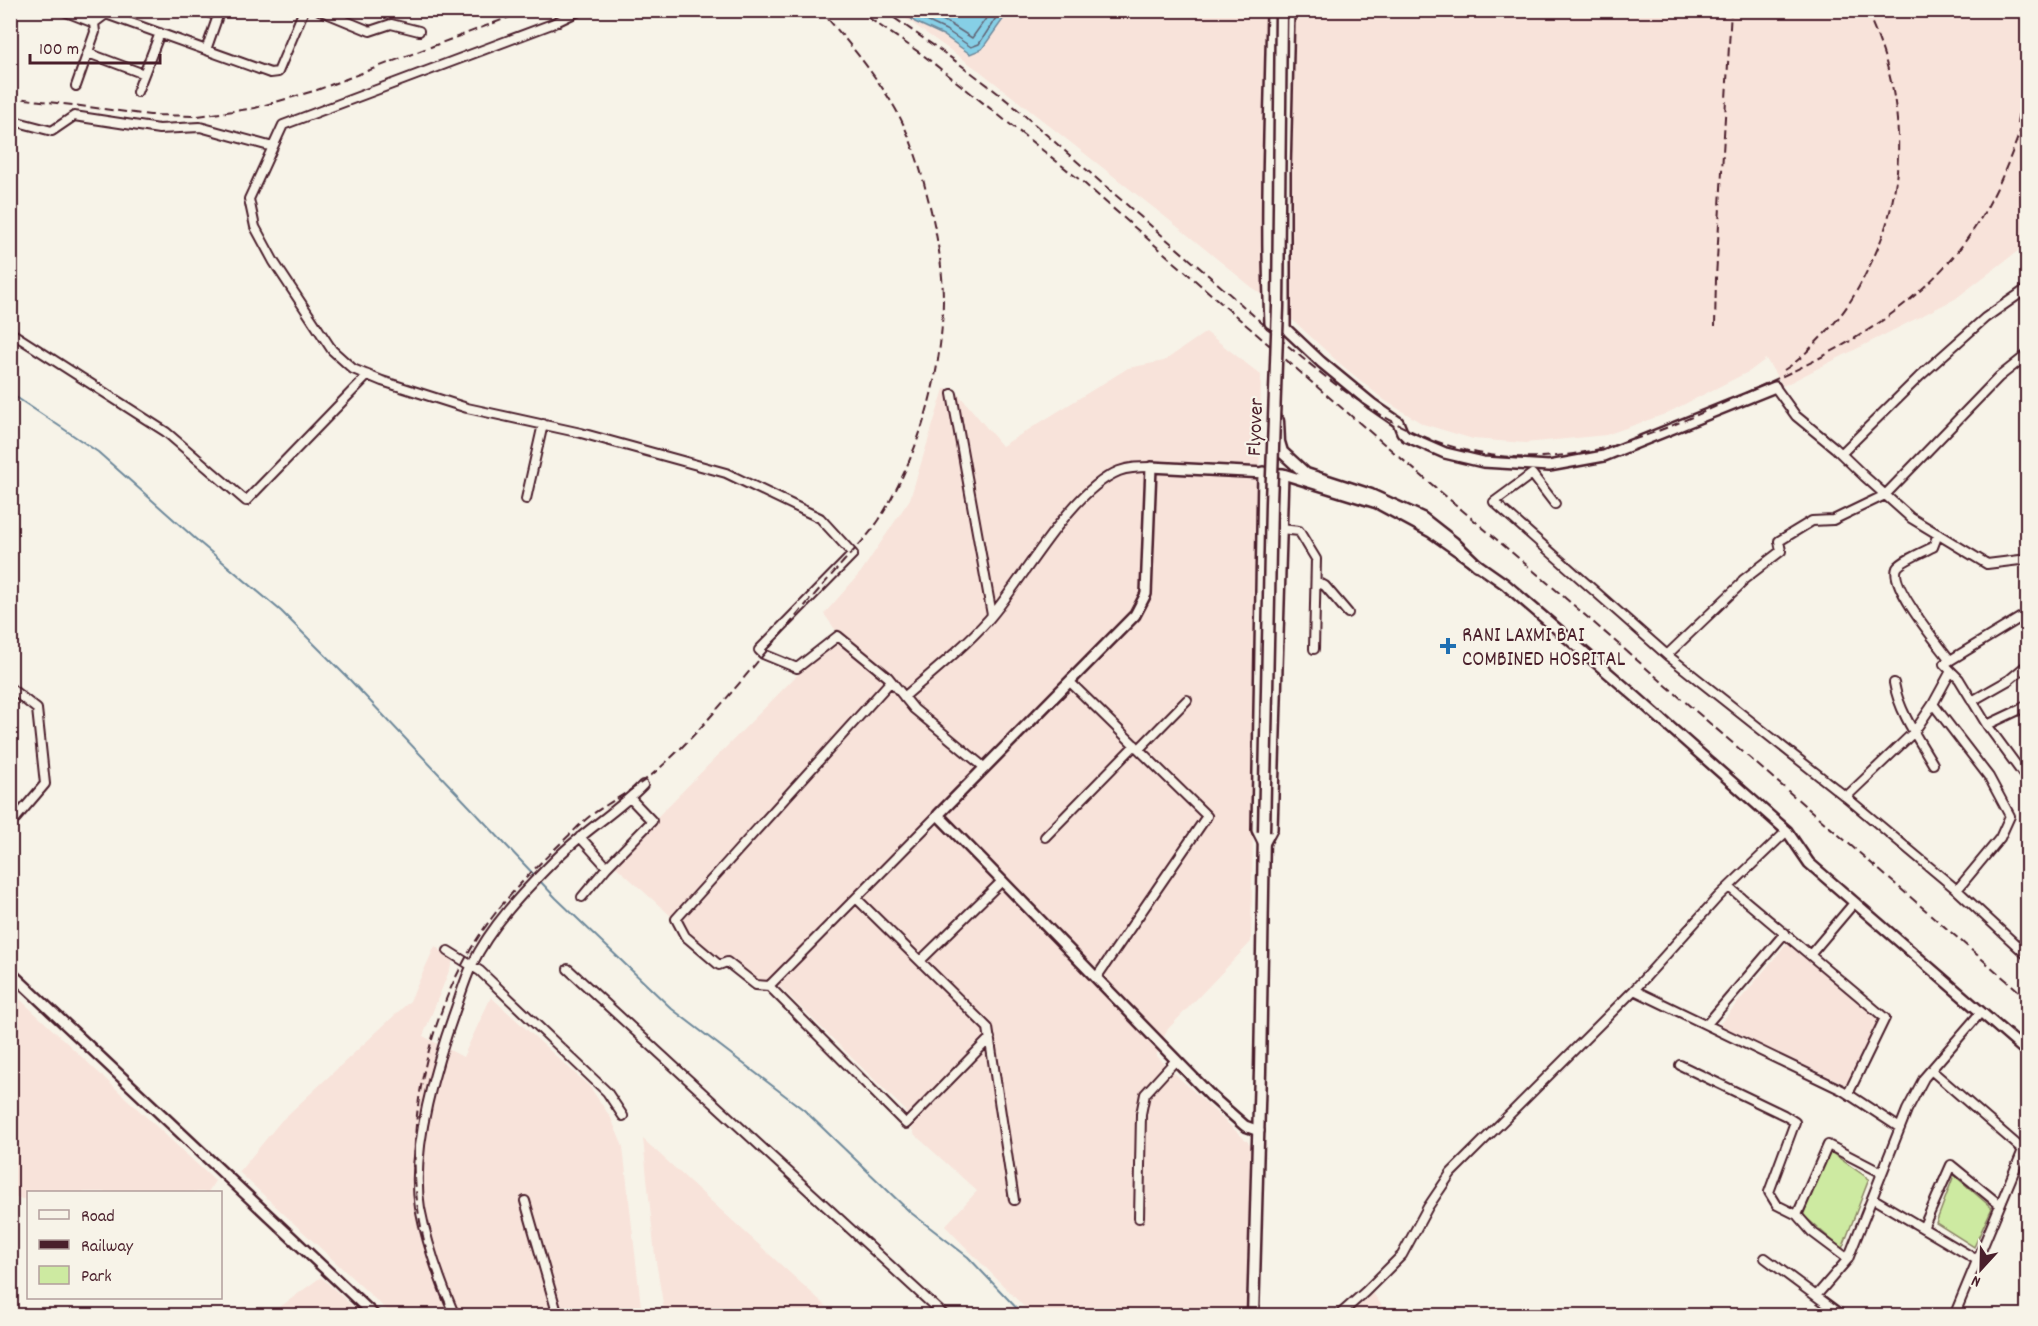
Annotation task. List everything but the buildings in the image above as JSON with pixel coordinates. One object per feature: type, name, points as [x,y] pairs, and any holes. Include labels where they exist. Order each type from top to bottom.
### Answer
[{"type":"main road","name":"Flyover","points":[[1253,1316],[1278,307],[1281,10]]},
{"type":"main road","points":[[1275,386],[1279,394],[1279,442],[1282,452],[1294,464],[1306,474],[1371,495],[1422,518],[1477,565]]},
{"type":"street","points":[[61,10],[94,22]]},
{"type":"street","points":[[202,10],[219,13],[206,50]]},
{"type":"street","points":[[94,22],[107,12],[270,73],[278,72],[304,10]]},
{"type":"street","points":[[319,10],[370,31],[392,24],[420,31]]},
{"type":"street","points":[[581,10],[552,24],[283,125],[249,199],[255,227],[274,262],[332,350],[353,369],[467,408],[581,433],[726,473],[820,518],[853,554],[759,650],[763,654],[796,668],[838,636],[891,681],[914,709],[985,768]]},
{"type":"street","points":[[1272,10],[1267,222],[1268,280],[1270,323],[1281,330],[1285,328]]},
{"type":"street","points":[[1289,10],[1285,171],[1285,328],[1330,370],[1398,423],[1406,436],[1445,453],[1483,462],[1549,466],[1604,456],[1775,387],[1796,416],[1911,518],[1987,564],[2028,559]]},
{"type":"street","points":[[76,86],[95,32],[94,22]]},
{"type":"street","points":[[137,92],[159,33]]},
{"type":"street","points":[[88,53],[144,74]]},
{"type":"street","points":[[10,120],[52,130],[74,116],[159,129],[200,127],[273,147]]},
{"type":"street","points":[[1841,454],[1920,376],[1985,318],[2028,288]]},
{"type":"street","points":[[10,332],[166,432],[246,501],[368,375]]},
{"type":"street","points":[[1667,656],[1743,580],[1781,552],[1779,541],[1812,521],[1833,520],[1885,495],[1999,376],[2028,354]]},
{"type":"street","points":[[952,394],[992,615]]},
{"type":"street","points":[[526,499],[543,424]]},
{"type":"street","points":[[904,697],[964,645],[992,615],[1068,513],[1093,488],[1117,472],[1133,467],[1151,467],[1283,474],[1377,503],[1431,532],[1505,584],[1787,831],[1809,863],[2028,1053]]},
{"type":"street","points":[[770,986],[1135,615],[1146,594],[1151,467]]},
{"type":"street","points":[[1263,472],[1257,830],[1264,844]]},
{"type":"street","points":[[1264,844],[1272,829],[1283,474]]},
{"type":"street","points":[[1555,504],[1533,474],[1494,502],[1667,656],[1846,797],[1957,890],[2027,954]]},
{"type":"street","points":[[1281,529],[1299,531],[1316,559],[1314,649]]},
{"type":"street","points":[[1938,534],[1933,547],[1905,561],[1896,571],[1914,613],[1950,660]]},
{"type":"street","points":[[1316,581],[1325,586],[1348,613]]},
{"type":"street","points":[[2028,613],[1944,664],[1959,679],[1987,725],[2028,781]]},
{"type":"street","points":[[1972,701],[2009,680],[2028,664]]},
{"type":"street","points":[[1846,797],[1914,732],[1951,671]]},
{"type":"street","points":[[891,681],[676,918],[685,936],[719,965],[727,962],[756,985],[770,986],[906,1124],[990,1038]]},
{"type":"street","points":[[1070,682],[1208,816],[1096,978]]},
{"type":"street","points":[[1894,683],[1896,693],[1914,732],[1933,764]]},
{"type":"street","points":[[10,688],[37,709],[45,784],[10,825]]},
{"type":"street","points":[[1045,837],[1187,700]]},
{"type":"street","points":[[1987,725],[2021,709],[2028,703]]},
{"type":"street","points":[[1933,704],[1989,777],[2010,816],[2000,838],[1957,890]]},
{"type":"street","points":[[455,1316],[430,1247],[420,1207],[418,1179],[420,1148],[441,1049],[471,966],[489,937],[554,860],[630,798],[642,785]]},
{"type":"street","points":[[582,897],[607,867],[652,821],[630,798]]},
{"type":"street","points":[[938,815],[1211,1096],[1245,1126],[1259,1131]]},
{"type":"street","points":[[1338,1316],[1402,1255],[1428,1207],[1451,1173],[1634,990],[1729,887],[1787,831]]},
{"type":"street","points":[[580,837],[607,867]]},
{"type":"street","points":[[920,961],[1002,881]]},
{"type":"street","points":[[1729,887],[1885,1018],[1848,1094]]},
{"type":"street","points":[[856,898],[988,1028],[1014,1200]]},
{"type":"street","points":[[1810,955],[1854,903]]},
{"type":"street","points":[[1707,1024],[1785,933]]},
{"type":"street","points":[[448,951],[480,971],[607,1092],[623,1116]]},
{"type":"street","points":[[568,969],[945,1316]]},
{"type":"street","points":[[10,972],[375,1316]]},
{"type":"street","points":[[1634,990],[1848,1094],[1900,1128]]},
{"type":"street","points":[[1816,1296],[1848,1259],[1900,1128],[1916,1094],[1931,1070],[1981,1012]]},
{"type":"street","points":[[1139,1218],[1141,1114],[1145,1095],[1176,1060]]},
{"type":"street","points":[[1680,1065],[1795,1122],[1769,1192],[1777,1206],[1797,1215],[1812,1232],[1848,1259]]},
{"type":"street","points":[[1931,1070],[2023,1150],[1954,1316]]},
{"type":"street","points":[[1797,1215],[1828,1145],[1882,1173]]},
{"type":"street","points":[[1923,1228],[1951,1165],[2001,1204]]},
{"type":"street","points":[[1872,1198],[1977,1260]]},
{"type":"street","points":[[525,1201],[556,1310],[550,1316]]},
{"type":"street","points":[[1765,1258],[1843,1316]]},
{"type":"shaded area","points":[[895,11],[2027,11],[2027,244],[1955,299],[1783,386],[1766,359],[1750,371],[1665,414],[1606,435],[1525,443],[1473,439],[1423,424],[1384,400],[1296,323],[1168,219],[981,72]]},
{"type":"shaded area","points":[[1206,332],[1261,375],[1251,942],[1167,1030],[1156,1056],[1251,1145],[1246,1315],[1032,1315],[945,1226],[977,1191],[914,1134],[904,1109],[779,986],[751,988],[612,863],[837,632],[824,614],[861,572],[910,499],[944,389],[955,390],[1002,446],[1128,368],[1164,361]]},
{"type":"shaded area","points":[[1787,943],[1878,1020],[1847,1085],[1719,1025]]},
{"type":"shaded area","points":[[435,946],[453,961],[423,1036],[463,1057],[491,997],[590,1087],[611,1118],[623,1147],[642,1315],[392,1315],[239,1172],[281,1121],[410,1001]]},
{"type":"shaded area","points":[[10,990],[215,1181],[209,1191],[27,1191],[27,1200],[11,1197]]},
{"type":"shaded area","points":[[643,1139],[836,1315],[665,1315],[655,1256]]},
{"type":"shaded area","points":[[321,1277],[362,1315],[269,1315]]},
{"type":"shaded area","points":[[1373,1293],[1387,1313],[1409,1315],[1347,1315]]},
{"type":"green space","points":[[1829,1151],[1869,1179],[1842,1249],[1803,1215]]},
{"type":"green space","points":[[1954,1175],[1992,1208],[1974,1247],[1936,1223]]},
{"type":"water","points":[[903,11],[1009,11],[982,49],[970,54],[943,35],[915,22]]},
{"type":"waterway","points":[[10,393],[98,452],[281,611],[350,680],[556,898],[672,1009],[804,1110],[910,1212],[968,1257],[1024,1316]]},
{"type":"railway","points":[[10,97],[150,115],[198,116],[255,108],[317,90],[528,10]]},
{"type":"railway","points":[[452,1316],[434,1273],[422,1229],[415,1183],[415,1135],[421,1087],[432,1040],[448,995],[469,953],[494,915],[526,877],[590,816],[647,779],[688,741],[867,536],[879,520],[906,469],[926,415],[938,358],[943,301],[938,244],[925,187],[913,147],[895,108],[841,33],[820,10]]},
{"type":"railway","points":[[857,10],[923,55],[1085,184],[2028,999]]},
{"type":"railway","points":[[883,10],[1001,96],[1275,335],[1347,393],[1385,417],[1425,437],[1468,451],[1513,457],[1546,457],[1578,453],[1608,447],[1666,428],[1827,354],[1893,313],[1923,288],[1950,260],[1974,228],[2000,182],[2028,112]]},
{"type":"railway","points":[[1715,326],[1731,10]]},
{"type":"railway","points":[[1784,370],[1812,346],[1834,323],[1850,301],[1882,237],[1891,205],[1897,173],[1896,107],[1889,74],[1866,10]]},
{"type":"railway","points":[[2017,123],[2028,58]]},
{"type":"place","name":"RANI LAXMI BAI COMBINED HOSPITAL","points":[[1448,646]]}]
